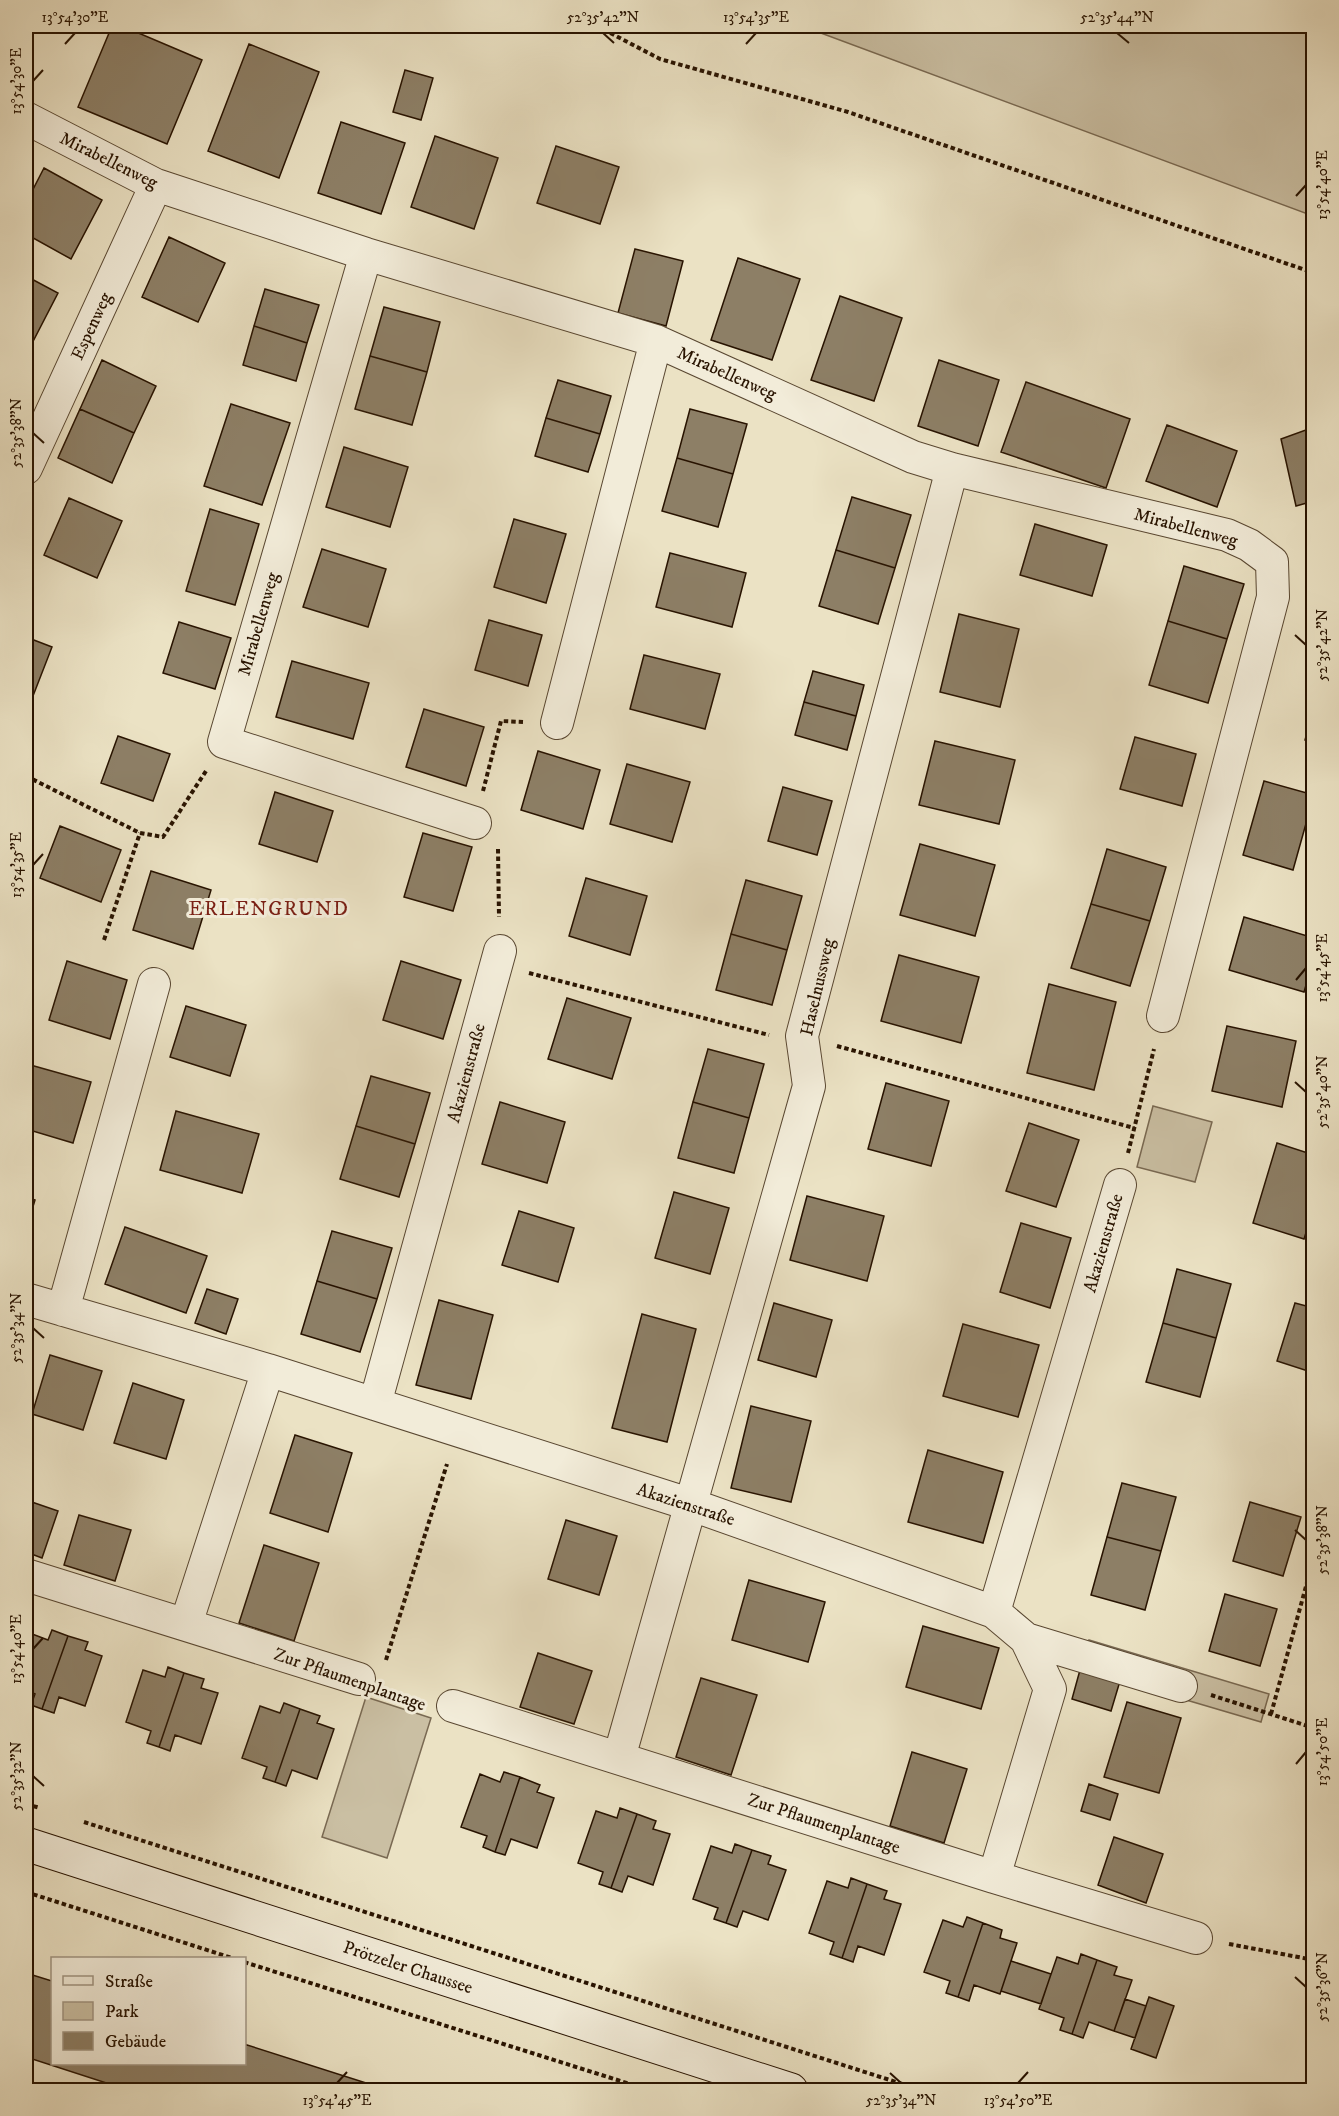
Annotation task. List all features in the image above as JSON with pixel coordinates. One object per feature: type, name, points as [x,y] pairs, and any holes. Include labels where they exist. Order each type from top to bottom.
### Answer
[{"type":"main road","name":"Prötzeler Chaussee","points":[[26,1844],[791,2091]]},
{"type":"street","name":"Mirabellenweg","points":[[26,118],[156,184],[366,254],[656,341],[913,457],[952,469],[1227,535],[1250,545],[1272,562],[1273,597],[1163,1016]]},
{"type":"street","name":"Espenweg","points":[[26,468],[156,184]]},
{"type":"street","name":"Mirabellenweg","points":[[224,742],[366,254]]},
{"type":"street","name":"Mirabellenweg","points":[[557,723],[656,341]]},
{"type":"street","name":"Haselnussweg","points":[[692,1505],[809,1086],[802,1036],[952,469]]},
{"type":"street","points":[[224,742],[474,823]]},
{"type":"street","name":"Akazienstraße","points":[[375,1404],[498,958]]},
{"type":"street","points":[[63,1310],[154,984]]},
{"type":"street","name":"Akazienstraße","points":[[994,1612],[1120,1185]]},
{"type":"street","name":"Akazienstraße","points":[[26,1299],[268,1370],[692,1505],[994,1612],[1026,1639],[1181,1686]]},
{"type":"street","points":[[186,1624],[268,1370]]},
{"type":"street","points":[[619,1758],[692,1505]]},
{"type":"street","name":"Zur Pflaumenplantage","points":[[26,1575],[186,1624],[367,1685]]},
{"type":"street","points":[[994,1877],[1050,1689],[1026,1639]]},
{"type":"street","name":"Zur Pflaumenplantage","points":[[453,1706],[994,1877],[1196,1938]]},
{"type":"path","points":[[597,26],[660,59],[848,112],[1314,273]]},
{"type":"path","points":[[26,776],[140,833],[163,837],[224,742]]},
{"type":"path","points":[[104,940],[140,833]]},
{"type":"path","points":[[498,958],[783,1039],[802,1036],[1134,1128],[1163,1016]]},
{"type":"path","points":[[367,1685],[457,1432]]},
{"type":"path","points":[[1271,1714],[1314,1557]]},
{"type":"path","name":"Zur Pflaumenplantage","points":[[367,1685],[435,1708],[453,1706]]},
{"type":"path","points":[[1181,1686],[1314,1728]]},
{"type":"path","points":[[26,1804],[47,1810]]},
{"type":"path","points":[[80,1821],[921,2091]]},
{"type":"path","points":[[26,1892],[226,1957]]},
{"type":"path","points":[[1196,1938],[1314,1960]]},
{"type":"path","points":[[246,1963],[649,2091]]},
{"type":"green space","points":[[802,26],[1313,26],[1313,216]]},
{"type":"green space","points":[[1153,1106],[1212,1122],[1195,1182],[1137,1167]]},
{"type":"green space","points":[[1089,1640],[1269,1694],[1261,1722],[1081,1669]]},
{"type":"green space","points":[[366,1697],[431,1718],[387,1858],[322,1837]]},
{"type":"building","points":[[112,26],[122,26],[202,60],[167,144],[78,107]]},
{"type":"building","points":[[249,44],[319,72],[279,178],[208,151]]},
{"type":"building","points":[[405,70],[433,78],[421,120],[393,112]]},
{"type":"building","points":[[341,122],[405,143],[381,214],[318,193]]},
{"type":"building","points":[[435,136],[498,158],[474,229],[411,207]]},
{"type":"building","points":[[556,146],[619,167],[600,224],[537,203]]},
{"type":"building","points":[[44,168],[102,200],[71,259],[26,234],[26,203]]},
{"type":"building","points":[[169,237],[225,263],[198,322],[142,297]]},
{"type":"building","points":[[635,249],[683,261],[666,326],[618,313]]},
{"type":"building","points":[[738,258],[800,279],[772,360],[711,340]]},
{"type":"building","points":[[26,276],[58,293],[27,353],[26,352]]},
{"type":"building","points":[[265,289],[319,305],[307,343],[254,326]]},
{"type":"building","points":[[840,296],[902,318],[874,401],[811,380]]},
{"type":"building","points":[[384,307],[440,322],[427,372],[370,356]]},
{"type":"building","points":[[254,326],[307,343],[296,381],[243,365]]},
{"type":"building","points":[[370,356],[427,372],[412,425],[355,409]]},
{"type":"building","points":[[102,360],[156,386],[134,433],[80,409]]},
{"type":"building","points":[[939,360],[999,380],[978,446],[918,426]]},
{"type":"building","points":[[558,380],[611,396],[600,434],[546,418]]},
{"type":"building","points":[[1026,382],[1130,419],[1106,488],[1001,452]]},
{"type":"building","points":[[231,404],[290,423],[262,505],[204,486]]},
{"type":"building","points":[[80,409],[134,433],[112,483],[58,458]]},
{"type":"building","points":[[690,409],[747,424],[733,474],[677,458]]},
{"type":"building","points":[[546,418],[600,434],[588,472],[535,456]]},
{"type":"building","points":[[1167,425],[1237,451],[1217,507],[1146,481]]},
{"type":"building","points":[[1314,427],[1314,501],[1296,506],[1281,439]]},
{"type":"building","points":[[344,447],[408,467],[390,527],[326,507]]},
{"type":"building","points":[[677,458],[733,474],[718,527],[662,511]]},
{"type":"building","points":[[852,497],[911,515],[895,568],[836,550]]},
{"type":"building","points":[[69,498],[122,521],[97,578],[44,555]]},
{"type":"building","points":[[210,509],[259,524],[235,605],[186,591]]},
{"type":"building","points":[[514,519],[566,534],[546,603],[494,587]]},
{"type":"building","points":[[1035,524],[1107,545],[1092,596],[1020,575]]},
{"type":"building","points":[[322,549],[386,569],[368,627],[303,607]]},
{"type":"building","points":[[836,550],[895,568],[878,624],[819,606]]},
{"type":"building","points":[[670,553],[746,573],[732,627],[656,607]]},
{"type":"building","points":[[1184,566],[1244,584],[1227,639],[1168,621]]},
{"type":"building","points":[[959,614],[1019,629],[1000,707],[940,692]]},
{"type":"building","points":[[489,620],[542,635],[528,686],[475,670]]},
{"type":"building","points":[[1168,621],[1227,639],[1208,703],[1149,685]]},
{"type":"building","points":[[179,622],[231,638],[215,689],[163,673]]},
{"type":"building","points":[[26,637],[52,647],[26,714]]},
{"type":"building","points":[[644,655],[720,674],[705,729],[630,709]]},
{"type":"building","points":[[292,661],[369,683],[353,739],[276,717]]},
{"type":"building","points":[[813,671],[864,685],[856,716],[804,702]]},
{"type":"building","points":[[804,702],[856,716],[847,750],[795,735]]},
{"type":"building","points":[[1314,708],[1314,743],[1305,740]]},
{"type":"building","points":[[424,709],[484,727],[466,786],[406,767]]},
{"type":"building","points":[[118,736],[170,754],[153,801],[101,783]]},
{"type":"building","points":[[1135,737],[1196,754],[1182,806],[1120,789]]},
{"type":"building","points":[[935,741],[1015,760],[999,824],[919,805]]},
{"type":"building","points":[[538,751],[600,770],[583,829],[521,810]]},
{"type":"building","points":[[627,764],[690,782],[672,842],[610,824]]},
{"type":"building","points":[[1264,781],[1314,795],[1293,870],[1243,855]]},
{"type":"building","points":[[783,787],[832,801],[817,855],[768,841]]},
{"type":"building","points":[[275,792],[333,811],[317,862],[259,844]]},
{"type":"building","points":[[60,826],[121,850],[101,902],[40,878]]},
{"type":"building","points":[[423,833],[472,847],[453,911],[404,897]]},
{"type":"building","points":[[920,844],[995,865],[975,936],[900,915]]},
{"type":"building","points":[[1107,849],[1166,867],[1150,921],[1091,904]]},
{"type":"building","points":[[151,871],[211,890],[193,949],[133,930]]},
{"type":"building","points":[[586,878],[647,896],[630,955],[569,936]]},
{"type":"building","points":[[746,880],[802,896],[787,950],[731,934]]},
{"type":"building","points":[[1091,904],[1150,921],[1130,986],[1071,968]]},
{"type":"building","points":[[1244,917],[1314,938],[1314,958],[1304,992],[1229,970]]},
{"type":"building","points":[[731,934],[787,950],[772,1005],[716,990]]},
{"type":"building","points":[[899,955],[979,977],[961,1043],[881,1021]]},
{"type":"building","points":[[67,961],[127,980],[110,1039],[49,1020]]},
{"type":"building","points":[[401,961],[461,980],[443,1039],[383,1020]]},
{"type":"building","points":[[1049,984],[1116,1002],[1094,1090],[1027,1073]]},
{"type":"building","points":[[567,998],[631,1018],[612,1079],[548,1059]]},
{"type":"building","points":[[186,1006],[246,1025],[230,1076],[170,1057]]},
{"type":"building","points":[[1227,1026],[1296,1041],[1282,1107],[1212,1091]]},
{"type":"building","points":[[708,1049],[764,1064],[749,1118],[693,1102]]},
{"type":"building","points":[[27,1064],[91,1082],[73,1143],[26,1129]]},
{"type":"building","points":[[371,1076],[430,1093],[415,1144],[356,1126]]},
{"type":"building","points":[[886,1083],[949,1101],[931,1166],[868,1149]]},
{"type":"building","points":[[500,1102],[565,1122],[547,1183],[482,1164]]},
{"type":"building","points":[[693,1102],[749,1118],[734,1173],[678,1158]]},
{"type":"building","points":[[176,1111],[259,1134],[242,1193],[160,1170]]},
{"type":"building","points":[[1029,1123],[1079,1140],[1056,1207],[1006,1191]]},
{"type":"building","points":[[356,1126],[415,1144],[399,1197],[340,1179]]},
{"type":"building","points":[[1277,1143],[1314,1155],[1314,1207],[1304,1239],[1253,1223]]},
{"type":"building","points":[[674,1192],[729,1208],[710,1274],[655,1258]]},
{"type":"building","points":[[807,1196],[884,1216],[867,1281],[790,1260]]},
{"type":"building","points":[[26,1197],[35,1200],[26,1230]]},
{"type":"building","points":[[519,1211],[574,1228],[558,1282],[502,1265]]},
{"type":"building","points":[[1021,1223],[1071,1238],[1050,1308],[1000,1292]]},
{"type":"building","points":[[125,1227],[207,1256],[186,1313],[105,1284]]},
{"type":"building","points":[[332,1231],[392,1248],[377,1299],[317,1281]]},
{"type":"building","points":[[1177,1269],[1231,1284],[1216,1338],[1163,1323]]},
{"type":"building","points":[[317,1281],[377,1299],[360,1352],[301,1334]]},
{"type":"building","points":[[207,1289],[238,1299],[226,1334],[195,1323]]},
{"type":"building","points":[[439,1300],[493,1315],[471,1399],[416,1385]]},
{"type":"building","points":[[774,1303],[832,1320],[816,1377],[758,1360]]},
{"type":"building","points":[[1295,1303],[1314,1308],[1314,1373],[1277,1361]]},
{"type":"building","points":[[642,1314],[696,1329],[667,1442],[612,1428]]},
{"type":"building","points":[[1163,1323],[1216,1338],[1200,1397],[1146,1382]]},
{"type":"building","points":[[963,1324],[1039,1345],[1018,1417],[943,1396]]},
{"type":"building","points":[[50,1355],[102,1371],[83,1430],[32,1414]]},
{"type":"building","points":[[133,1383],[184,1400],[166,1459],[114,1443]]},
{"type":"building","points":[[751,1406],[811,1421],[791,1502],[731,1488]]},
{"type":"building","points":[[295,1435],[352,1453],[328,1532],[270,1513]]},
{"type":"building","points":[[928,1450],[1003,1472],[983,1543],[908,1522]]},
{"type":"building","points":[[1122,1483],[1176,1497],[1161,1551],[1107,1537]]},
{"type":"building","points":[[26,1500],[58,1511],[42,1558],[26,1552]]},
{"type":"building","points":[[1250,1502],[1301,1517],[1283,1576],[1233,1561]]},
{"type":"building","points":[[79,1515],[131,1530],[115,1581],[64,1565]]},
{"type":"building","points":[[566,1520],[617,1536],[599,1595],[548,1579]]},
{"type":"building","points":[[1107,1537],[1161,1551],[1145,1610],[1091,1595]]},
{"type":"building","points":[[264,1545],[319,1563],[294,1641],[239,1623]]},
{"type":"building","points":[[749,1580],[825,1602],[808,1662],[732,1640]]},
{"type":"building","points":[[1225,1594],[1277,1609],[1260,1666],[1209,1651]]},
{"type":"building","points":[[923,1626],[999,1648],[981,1709],[906,1687]]},
{"type":"building","points":[[52,1630],[68,1636],[42,1709],[31,1705],[35,1694],[26,1690],[26,1637],[27,1632],[48,1640]]},
{"type":"building","points":[[68,1636],[88,1642],[85,1650],[102,1656],[85,1706],[59,1697],[54,1713],[42,1709]]},
{"type":"building","points":[[538,1653],[592,1671],[574,1724],[520,1707]]},
{"type":"building","points":[[168,1667],[184,1673],[159,1747],[147,1743],[151,1731],[126,1722],[143,1670],[165,1677]]},
{"type":"building","points":[[1080,1670],[1120,1681],[1111,1711],[1072,1699]]},
{"type":"building","points":[[184,1673],[204,1679],[201,1688],[218,1693],[201,1744],[175,1735],[170,1751],[159,1747]]},
{"type":"building","points":[[701,1678],[757,1695],[731,1775],[676,1757]]},
{"type":"building","points":[[1127,1702],[1181,1718],[1159,1793],[1104,1777]]},
{"type":"building","points":[[284,1703],[300,1709],[275,1782],[263,1778],[267,1767],[242,1758],[260,1706],[280,1713]]},
{"type":"building","points":[[300,1709],[320,1716],[317,1723],[334,1729],[317,1779],[292,1770],[286,1786],[275,1782]]},
{"type":"building","points":[[912,1752],[967,1769],[944,1843],[890,1826]]},
{"type":"building","points":[[504,1772],[520,1777],[495,1852],[483,1847],[487,1836],[461,1827],[480,1774],[500,1782]]},
{"type":"building","points":[[520,1777],[540,1785],[537,1792],[554,1798],[537,1848],[511,1839],[505,1855],[495,1852]]},
{"type":"building","points":[[1089,1784],[1118,1794],[1110,1820],[1081,1811]]},
{"type":"building","points":[[620,1808],[637,1814],[611,1888],[599,1884],[603,1872],[578,1863],[596,1811],[617,1818]]},
{"type":"building","points":[[637,1814],[656,1821],[653,1829],[670,1834],[653,1885],[628,1876],[622,1892],[611,1888]]},
{"type":"building","points":[[1114,1837],[1163,1854],[1146,1903],[1098,1885]]},
{"type":"building","points":[[735,1844],[752,1850],[726,1923],[714,1919],[718,1908],[693,1899],[711,1846],[732,1853]]},
{"type":"building","points":[[752,1850],[771,1856],[768,1864],[786,1870],[768,1920],[743,1911],[737,1927],[726,1923]]},
{"type":"building","points":[[851,1878],[867,1884],[842,1958],[830,1954],[834,1942],[809,1933],[827,1881],[848,1888]]},
{"type":"building","points":[[867,1884],[887,1891],[884,1899],[901,1904],[884,1955],[858,1946],[853,1962],[842,1958]]},
{"type":"building","points":[[967,1917],[983,1923],[958,1997],[946,1993],[950,1981],[924,1972],[943,1920],[963,1927]]},
{"type":"building","points":[[983,1923],[1002,1930],[1000,1938],[1017,1943],[1000,1994],[974,1985],[969,2001],[958,1997]]},
{"type":"building","points":[[1081,1954],[1097,1960],[1072,2034],[1060,2030],[1064,2018],[1039,2009],[1057,1957],[1078,1964]]},
{"type":"building","points":[[1097,1960],[1117,1967],[1114,1975],[1132,1980],[1114,2031],[1089,2022],[1083,2038],[1072,2034]]},
{"type":"building","points":[[1011,1961],[1051,1974],[1041,2004],[1001,1991]]},
{"type":"building","points":[[26,1973],[51,1981],[51,2065],[246,2065],[246,2045],[388,2090],[128,2090],[26,2057]]},
{"type":"building","points":[[1149,1997],[1174,2006],[1156,2058],[1131,2049]]},
{"type":"building","points":[[1125,1999],[1146,2006],[1135,2038],[1114,2031]]},
{"type":"district","name":"ERLENGRUND","points":[[269,908]]}]
